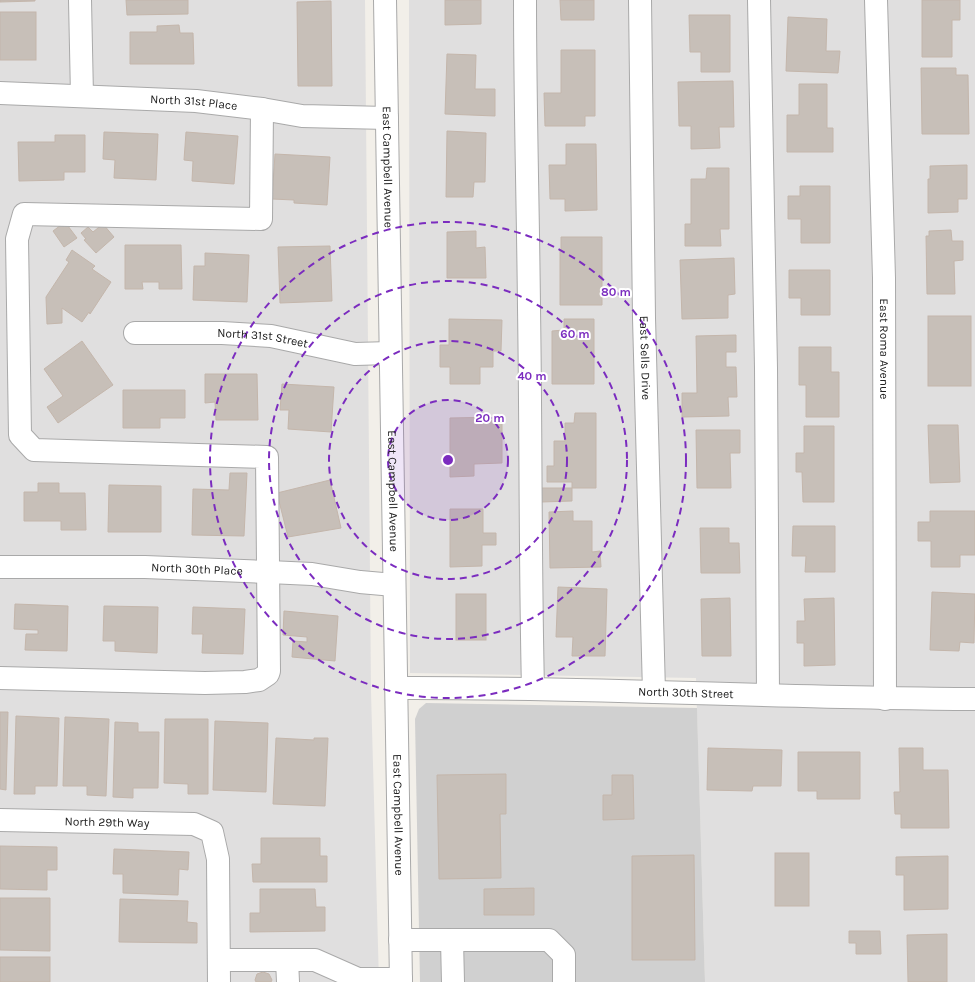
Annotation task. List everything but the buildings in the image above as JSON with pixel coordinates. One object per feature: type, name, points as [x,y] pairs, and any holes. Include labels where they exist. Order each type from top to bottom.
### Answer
[{"type":"street","points":[[80,0],[82,96]]},
{"type":"street","name":"East Campbell Avenue","points":[[385,0],[401,980]]},
{"type":"street","points":[[525,0],[525,104],[531,448],[530,573],[533,689]]},
{"type":"street","name":"East Sells Drive","points":[[640,0],[644,318],[654,692]]},
{"type":"street","points":[[759,0],[766,368],[768,695]]},
{"type":"street","name":"East Roma Avenue","points":[[876,0],[884,278],[885,699]]},
{"type":"street","name":"North 31st Place","points":[[0,93],[196,101],[262,109],[302,116],[387,118]]},
{"type":"street","points":[[0,678],[204,683],[245,682],[259,680],[267,676],[270,671],[267,457],[34,450],[20,435],[17,247],[17,239],[24,214],[262,219],[262,109]]},
{"type":"street","name":"North 31st Street","points":[[135,333],[222,333],[271,336],[355,354],[390,353]]},
{"type":"street","name":"North 30th Place","points":[[0,567],[145,567],[269,572],[312,574],[360,582],[394,585]]},
{"type":"street","name":"North 30th Street","points":[[396,688],[533,689],[885,699],[975,699]]},
{"type":"street","name":"North 29th Way","points":[[0,820],[194,824],[212,832],[218,859],[219,960]]},
{"type":"street","points":[[400,940],[548,940],[564,954],[564,982]]},
{"type":"street","points":[[452,940],[453,982]]},
{"type":"street","points":[[219,982],[219,960],[315,960],[355,981],[401,980]]},
{"type":"street","points":[[287,960],[288,982]]},
{"type":"shaded area","points":[[0,0],[365,0],[371,692],[379,982],[0,982]]},
{"type":"shaded area","points":[[409,0],[975,0],[975,982],[705,982],[696,678],[410,673]]},
{"type":"shaded area","points":[[426,703],[697,708],[705,982],[420,982],[415,719],[419,709]]}]
